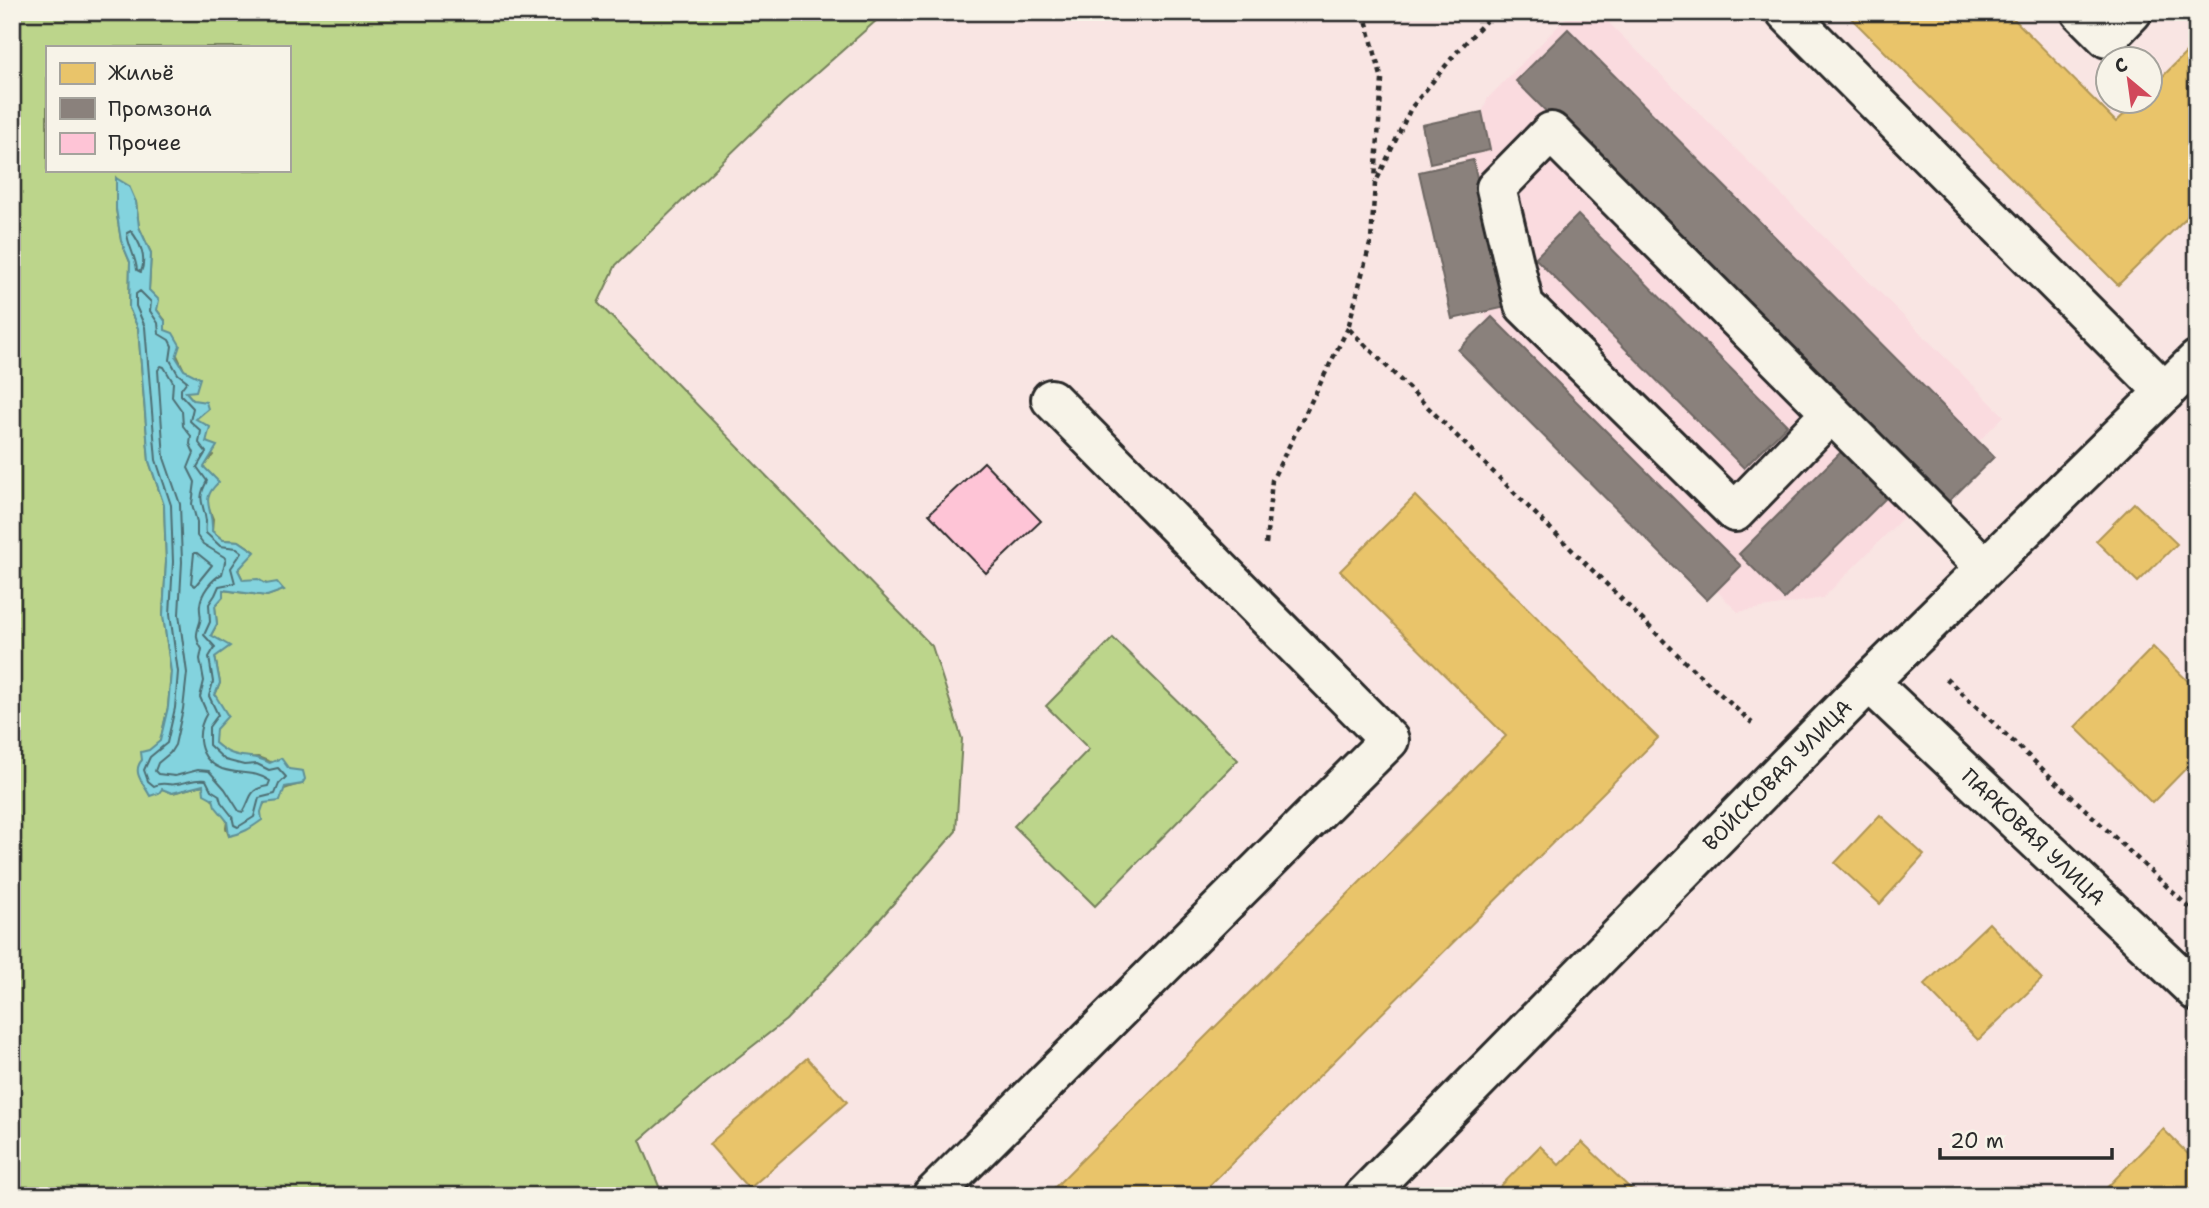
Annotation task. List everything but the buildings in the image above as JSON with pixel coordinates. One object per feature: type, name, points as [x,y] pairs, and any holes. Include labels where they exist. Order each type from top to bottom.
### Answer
[{"type":"street","points":[[1786,12],[2165,392]]},
{"type":"street","points":[[2081,12],[2107,38],[2132,12]]},
{"type":"street","points":[[1831,413],[1735,512],[1524,305],[1496,188],[1551,132],[1831,413],[1985,568]]},
{"type":"street","name":"ВОЙСКОВАЯ УЛИЦА","points":[[1364,1196],[1869,682],[2197,360]]},
{"type":"street","points":[[932,1196],[1389,740],[1051,399]]},
{"type":"street","name":"ПАРКОВАЯ УЛИЦА","points":[[1869,682],[2197,992]]},
{"type":"path","points":[[1259,609],[1272,480],[1348,328],[1371,240],[1382,80],[1364,12]]},
{"type":"path","points":[[1375,184],[1411,108],[1455,53],[1494,12]]},
{"type":"path","points":[[1348,328],[1684,661],[1752,723]]},
{"type":"path","points":[[1945,676],[2197,915]]},
{"type":"shaded area","points":[[1572,12],[1598,12],[2004,416],[1823,598],[1738,612],[1501,377],[1453,186],[1488,98]]},
{"type":"green space","points":[[12,12],[886,12],[783,103],[616,265],[598,303],[932,646],[962,739],[956,831],[868,933],[786,1020],[713,1077],[640,1140],[663,1196],[12,1196],[12,1041],[17,1042],[12,1035],[12,987],[17,981],[12,974]],"holes":[[[116,178],[136,202],[139,227],[151,253],[149,290],[157,310],[165,320],[165,330],[184,370],[185,391],[193,400],[196,419],[213,455],[203,467],[209,491],[207,504],[213,519],[212,531],[223,540],[239,541],[254,551],[238,570],[243,580],[259,581],[283,590],[267,596],[222,590],[223,597],[215,606],[217,624],[211,635],[220,683],[215,695],[215,743],[227,753],[244,758],[258,757],[289,769],[302,784],[271,796],[246,828],[229,836],[227,821],[203,785],[173,793],[162,789],[160,742],[168,707],[171,672],[163,615],[166,562],[164,505],[149,461],[138,328],[129,308],[130,262],[121,240],[116,209]]]},
{"type":"green space","points":[[1113,638],[1238,760],[1095,906],[1014,826],[1089,749],[1046,706]]},
{"type":"water","points":[[116,178],[129,186],[136,202],[139,227],[151,253],[149,290],[159,300],[157,310],[165,321],[165,330],[173,333],[180,345],[176,357],[184,370],[200,378],[196,391],[186,392],[193,400],[206,402],[208,409],[196,419],[210,427],[206,442],[217,446],[204,467],[219,482],[209,494],[208,500],[212,531],[223,540],[239,541],[255,552],[238,570],[243,580],[258,579],[266,584],[277,582],[284,590],[267,596],[223,590],[223,597],[215,606],[217,624],[211,635],[230,646],[215,657],[220,683],[215,695],[228,716],[216,729],[215,743],[230,753],[270,763],[281,758],[289,769],[303,771],[305,779],[302,784],[285,787],[280,801],[264,803],[262,820],[238,834],[229,836],[227,821],[213,799],[204,794],[203,785],[172,793],[162,789],[150,796],[138,774],[141,752],[149,750],[160,741],[168,707],[171,672],[163,615],[166,562],[164,505],[149,461],[138,328],[129,308],[130,262],[121,241],[116,209]]}]
